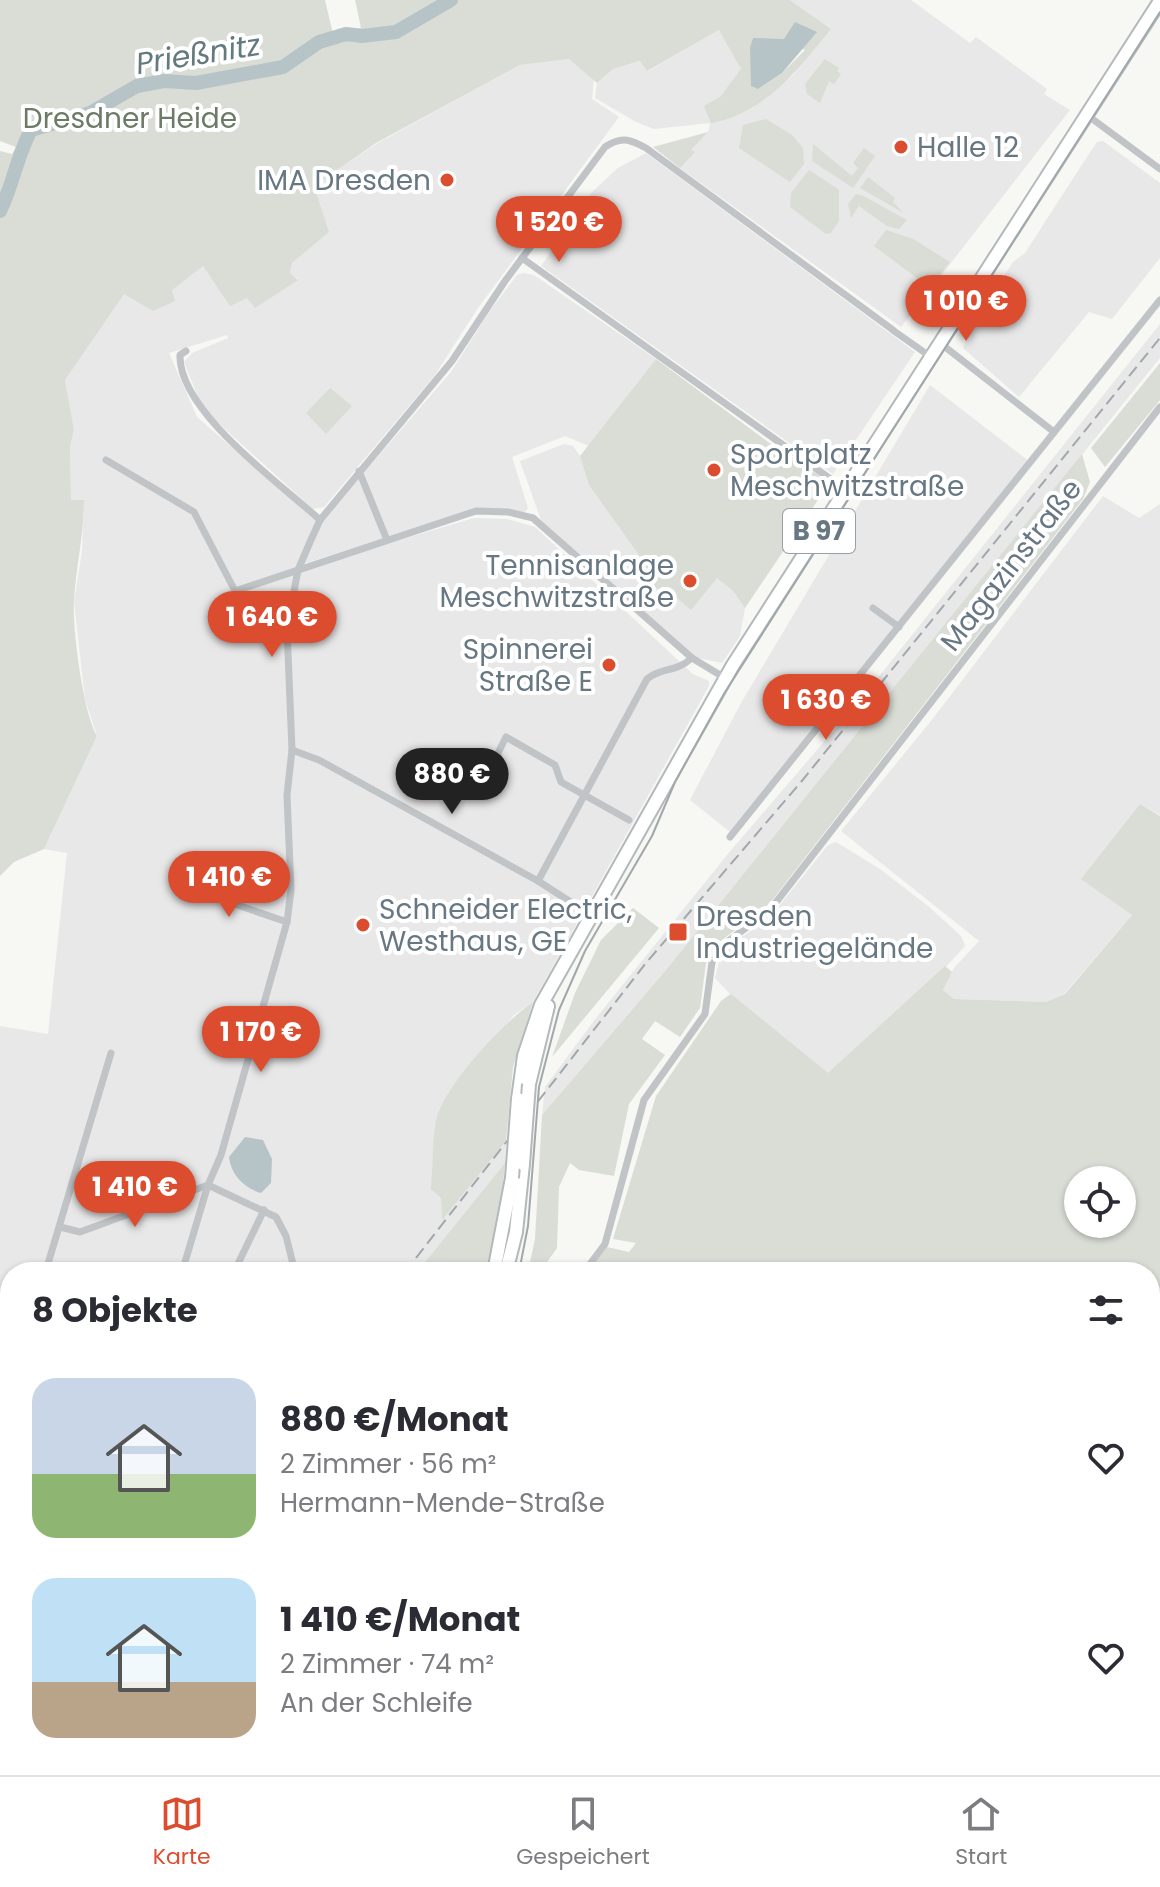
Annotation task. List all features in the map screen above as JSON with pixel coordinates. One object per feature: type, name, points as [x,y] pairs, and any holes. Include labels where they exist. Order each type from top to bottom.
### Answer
[{"type":"main road","name":"B 97","points":[[553,985],[725,678],[1160,1]]},
{"type":"main road","points":[[508,1262],[516,1232],[529,1084],[553,985]]},
{"type":"main road","points":[[496,1262],[512,1178],[518,1099],[532,1029],[553,985]]},
{"type":"street","points":[[1087,115],[1160,169]]},
{"type":"street","points":[[185,1262],[208,1185],[221,1155],[287,922],[291,890],[287,795],[292,750],[287,628],[298,570],[320,520],[443,373],[522,258],[605,147],[623,138],[646,148],[931,357]]},
{"type":"street","points":[[522,258],[846,490]]},
{"type":"street","points":[[730,837],[1160,300]]},
{"type":"street","points":[[940,343],[1054,432]]},
{"type":"street","points":[[186,351],[180,355],[180,364],[201,410],[320,520]]},
{"type":"street","name":"Magazinstraße","points":[[592,1262],[605,1244],[644,1100],[705,1014],[712,962],[723,945],[770,910],[1160,407]]},
{"type":"street","points":[[106,460],[194,512],[235,591],[476,511],[533,518],[692,658],[725,678]]},
{"type":"street","points":[[359,471],[387,540]]},
{"type":"street","points":[[873,608],[899,627]]},
{"type":"street","points":[[538,881],[647,679],[654,673],[676,670],[692,658]]},
{"type":"street","points":[[475,753],[493,763],[506,737],[555,765],[561,782],[629,820]]},
{"type":"street","points":[[292,750],[319,760],[538,881],[591,915]]},
{"type":"street","points":[[182,886],[287,922]]},
{"type":"street","points":[[49,1262],[111,1053]]},
{"type":"street","points":[[60,1227],[80,1232],[208,1185],[264,1210],[282,1225],[292,1262]]},
{"type":"street","points":[[239,1262],[264,1210]]},
{"type":"shaded area","points":[[790,0],[911,0],[970,43],[976,37],[1047,89],[1044,94],[1070,110],[901,327],[680,168],[708,132],[710,123],[654,129],[595,98],[597,83],[613,69],[641,61],[648,71],[719,30],[742,69],[720,97],[752,108],[793,75],[831,29]]},
{"type":"shaded area","points":[[795,22],[817,32],[782,73],[758,89],[751,86],[750,48],[753,38],[784,39]]},
{"type":"shaded area","points":[[569,59],[594,78],[592,99],[619,117],[478,308],[435,375],[324,507],[313,509],[203,409],[184,362],[192,353],[228,338],[227,335],[169,353],[197,417],[316,521],[296,571],[474,518],[507,519],[535,527],[693,674],[709,681],[709,686],[533,1002],[514,1015],[495,1039],[441,1198],[442,1219],[506,1141],[505,1163],[425,1262],[0,1262],[0,1026],[48,1034],[67,853],[44,849],[97,736],[85,699],[74,602],[82,551],[84,501],[71,500],[70,446],[74,430],[65,380],[124,293],[171,290],[203,266],[230,305],[247,298],[255,307],[298,279],[290,273],[292,263],[328,232],[313,186],[376,144],[520,65]]},
{"type":"shaded area","points":[[1103,141],[1160,183],[1160,258],[1112,319],[1089,312],[1019,397],[963,348],[976,319],[1013,262],[1025,253],[1097,142]]},
{"type":"shaded area","points":[[646,153],[915,352],[833,474],[541,266],[592,192],[618,168]]},
{"type":"shaded area","points":[[517,275],[534,275],[656,359],[589,446],[565,436],[512,457],[528,508],[524,513],[475,509],[303,564],[322,521],[451,372],[489,312]]},
{"type":"shaded area","points":[[1160,324],[1160,358],[666,970],[542,1115],[545,1087],[596,1018],[727,855],[865,694]]},
{"type":"shaded area","points":[[930,385],[1030,462],[735,836],[690,800],[741,703]]},
{"type":"shaded area","points":[[564,444],[573,446],[580,456],[589,485],[663,585],[717,578],[733,591],[745,608],[740,636],[722,663],[693,657],[541,520],[520,461]]},
{"type":"shaded area","points":[[1103,496],[1139,518],[1160,504],[1160,815],[1140,804],[1082,879],[1132,915],[1064,994],[1046,1002],[954,999],[943,990],[954,968],[979,941],[841,831],[931,721]]},
{"type":"shaded area","points":[[836,842],[880,869],[928,906],[961,936],[965,946],[933,981],[819,1082],[721,1001],[730,994],[715,978],[721,955],[729,945],[768,920],[828,845]]},
{"type":"shaded area","points":[[245,1137],[263,1140],[272,1159],[271,1183],[261,1193],[239,1180],[230,1164],[229,1157]]},
{"type":"green space","name":"Dresdner Heide","points":[[0,0],[325,0],[333,34],[361,28],[355,0],[790,0],[831,29],[793,74],[764,100],[730,118],[711,123],[704,106],[720,97],[741,69],[719,30],[647,71],[640,61],[613,69],[597,83],[569,59],[520,65],[376,143],[314,186],[329,232],[292,263],[290,273],[298,280],[255,308],[247,298],[230,306],[203,266],[172,290],[175,301],[153,311],[124,294],[65,380],[74,430],[70,446],[71,500],[84,500],[74,600],[75,629],[83,690],[97,736],[44,849],[14,862],[0,876],[0,151],[12,154],[16,147],[0,141]],"holes":[[[785,39],[805,50],[782,73],[758,89]]]},
{"type":"green space","points":[[825,59],[839,68],[837,71],[841,74],[834,84],[829,81],[820,103],[807,94],[805,84]]},
{"type":"green space","points":[[766,119],[792,135],[803,148],[804,164],[790,182],[739,148],[743,125]]},
{"type":"green space","points":[[708,132],[680,168],[653,147]]},
{"type":"green space","points":[[813,144],[852,176],[858,168],[853,163],[864,148],[875,156],[853,188],[812,161]]},
{"type":"green space","points":[[809,170],[839,190],[839,221],[831,233],[826,234],[790,207],[791,193]]},
{"type":"green space","points":[[868,177],[895,198],[893,202],[904,213],[860,188]]},
{"type":"green space","points":[[856,194],[907,220],[899,229],[887,226],[859,206],[851,218],[848,204]]},
{"type":"green space","points":[[886,230],[913,239],[950,262],[926,292],[914,284],[917,278],[874,246]]},
{"type":"green space","points":[[656,359],[768,442],[830,482],[745,608],[733,591],[717,578],[691,610],[663,586],[659,590],[640,575],[642,559],[589,485],[580,456]]},
{"type":"green space","points":[[1160,363],[1160,400],[1105,467],[1091,448]]},
{"type":"green space","points":[[330,388],[352,406],[326,434],[306,413]]},
{"type":"green space","points":[[1082,454],[1090,482],[1083,499],[770,903],[722,940],[706,963],[700,1008],[680,1037],[655,1021],[642,1039],[665,1055],[629,1104],[614,1176],[579,1170],[570,1163],[559,1187],[557,1248],[547,1262],[530,1262],[535,1239],[542,1115],[666,970]]},
{"type":"green space","points":[[1140,804],[1160,816],[1160,1262],[596,1262],[607,1247],[629,1252],[636,1243],[613,1239],[656,1096],[721,1001],[731,994],[828,1073],[945,966],[952,972],[943,990],[954,999],[1046,1002],[1065,994],[1132,915],[1081,879]]},
{"type":"green space","points":[[633,908],[659,928],[552,1057],[575,993],[601,940]]},
{"type":"green space","points":[[533,1002],[513,1067],[506,1141],[442,1220],[441,1198],[431,1189],[435,1129],[441,1106],[476,1056],[506,1024]]},
{"type":"green space","points":[[505,1163],[499,1227],[488,1262],[425,1262]]},
{"type":"waterway","name":"Prießnitz","points":[[0,211],[31,130],[90,113],[137,86],[164,81],[196,83],[283,67],[319,42],[346,34],[362,36],[396,32],[451,0]]},
{"type":"tram line","points":[[521,1262],[528,1226],[539,1087],[559,1010],[585,951],[652,836],[675,782],[725,692],[1160,12]]},
{"type":"railway","points":[[413,1262],[646,963],[801,782],[1160,338]]},
{"type":"place","name":"Halle 12","points":[[901,147]]},
{"type":"place","name":"IMA Dresden","points":[[447,180]]},
{"type":"place","name":"Sportplatz Meschwitzstraße","points":[[714,470]]},
{"type":"place","name":"Tennisanlage Meschwitzstraße","points":[[690,581]]},
{"type":"place","name":"Spinnerei Straße E","points":[[609,665]]},
{"type":"place","name":"Schneider Electric, Westhaus, GE","points":[[363,925]]},
{"type":"place","name":"Dresden Industriegelände","points":[[678,932]]}]
